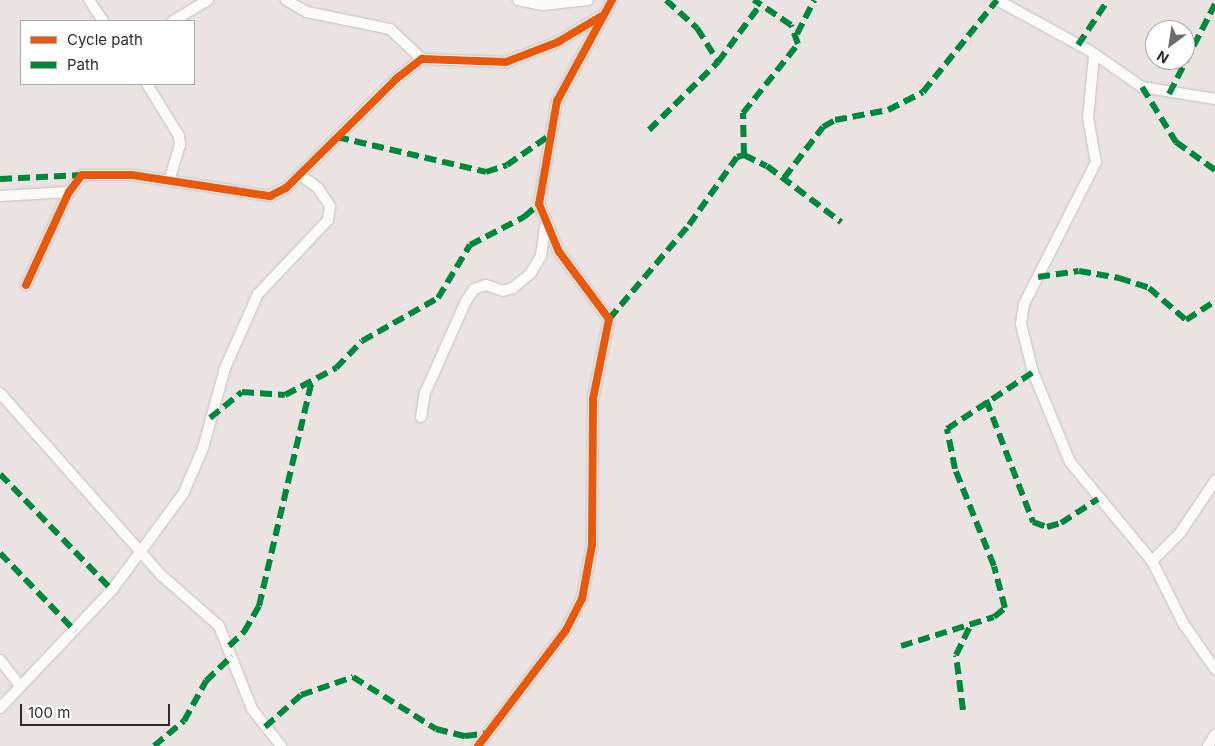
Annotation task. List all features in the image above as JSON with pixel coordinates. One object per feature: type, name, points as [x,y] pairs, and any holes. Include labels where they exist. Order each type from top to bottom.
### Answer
[{"type":"street","points":[[89,0],[102,20]]},
{"type":"street","points":[[175,20],[208,0]]},
{"type":"street","points":[[286,0],[307,12],[390,29],[422,59]]},
{"type":"street","points":[[518,0],[542,5],[588,0]]},
{"type":"street","points":[[421,416],[425,393],[466,301],[474,289],[486,285],[508,290],[531,273],[542,251],[544,225],[539,204],[557,101],[600,17],[612,0]]},
{"type":"street","points":[[997,0],[1094,56],[1142,87],[1215,99]]},
{"type":"street","points":[[26,285],[69,192],[82,175],[169,180],[270,196],[300,175],[396,78],[422,59],[506,62],[558,42],[600,17]]},
{"type":"street","points":[[1094,56],[1088,118],[1096,162],[1024,304],[1021,324],[1033,372],[1070,462],[1152,561],[1184,623],[1215,669]]},
{"type":"street","points":[[148,85],[179,136],[180,145],[169,180]]},
{"type":"street","points":[[0,708],[5,698],[20,686],[144,551],[183,494],[199,460],[219,386],[258,294],[328,220],[330,206],[318,188],[300,175]]},
{"type":"street","points":[[0,196],[69,192]]},
{"type":"street","points":[[478,746],[576,615],[592,545],[594,399],[609,319],[544,225]]},
{"type":"street","points":[[0,393],[144,551],[170,584],[219,626],[252,708],[281,746]]},
{"type":"street","points":[[1152,561],[1180,532],[1215,481]]},
{"type":"street","points":[[0,660],[20,686]]},
{"type":"street","points":[[1208,746],[1215,735]]},
{"type":"marked path","points":[[666,0],[697,28],[718,62]]},
{"type":"marked path","points":[[744,155],[743,113],[798,44],[791,25],[754,0]]},
{"type":"marked path","points":[[797,34],[814,0]]},
{"type":"marked path","points":[[784,178],[823,127],[835,120],[888,110],[923,92],[997,0]]},
{"type":"marked path","points":[[1078,45],[1108,0]]},
{"type":"marked path","points":[[1169,94],[1215,4]]},
{"type":"marked path","points":[[649,130],[718,62],[760,5]]},
{"type":"marked path","points":[[1142,87],[1176,142],[1215,170]]},
{"type":"marked path","points":[[337,137],[486,172],[507,165],[553,133]]},
{"type":"marked path","points":[[609,319],[689,225],[737,157],[744,155],[767,166],[841,222]]},
{"type":"marked path","points":[[0,179],[82,175]]},
{"type":"marked path","points":[[210,418],[242,392],[285,395],[336,368],[362,341],[438,298],[470,245],[524,217],[539,204]]},
{"type":"marked path","points":[[1038,277],[1079,271],[1119,278],[1149,288],[1186,320],[1215,301]]},
{"type":"marked path","points":[[901,646],[994,617],[1005,608],[994,566],[955,469],[947,429],[1033,372]]},
{"type":"marked path","points":[[229,646],[244,632],[259,606],[312,380]]},
{"type":"marked path","points":[[986,400],[1033,522],[1047,527],[1061,523],[1098,499]]},
{"type":"marked path","points":[[0,474],[112,590]]},
{"type":"marked path","points":[[0,553],[75,631]]},
{"type":"marked path","points":[[963,710],[956,655],[971,624]]},
{"type":"marked path","points":[[154,746],[184,721],[206,681],[232,656]]},
{"type":"marked path","points":[[265,727],[301,695],[353,677],[436,729],[465,736],[488,733]]},
{"type":"cycle path","points":[[478,746],[566,630],[582,599],[592,545],[593,399],[609,319],[559,252],[539,204],[557,101],[612,0]]},
{"type":"cycle path","points":[[26,285],[69,192],[82,175],[132,175],[270,196],[286,188],[396,79],[422,59],[506,62],[558,42],[600,17]]}]
